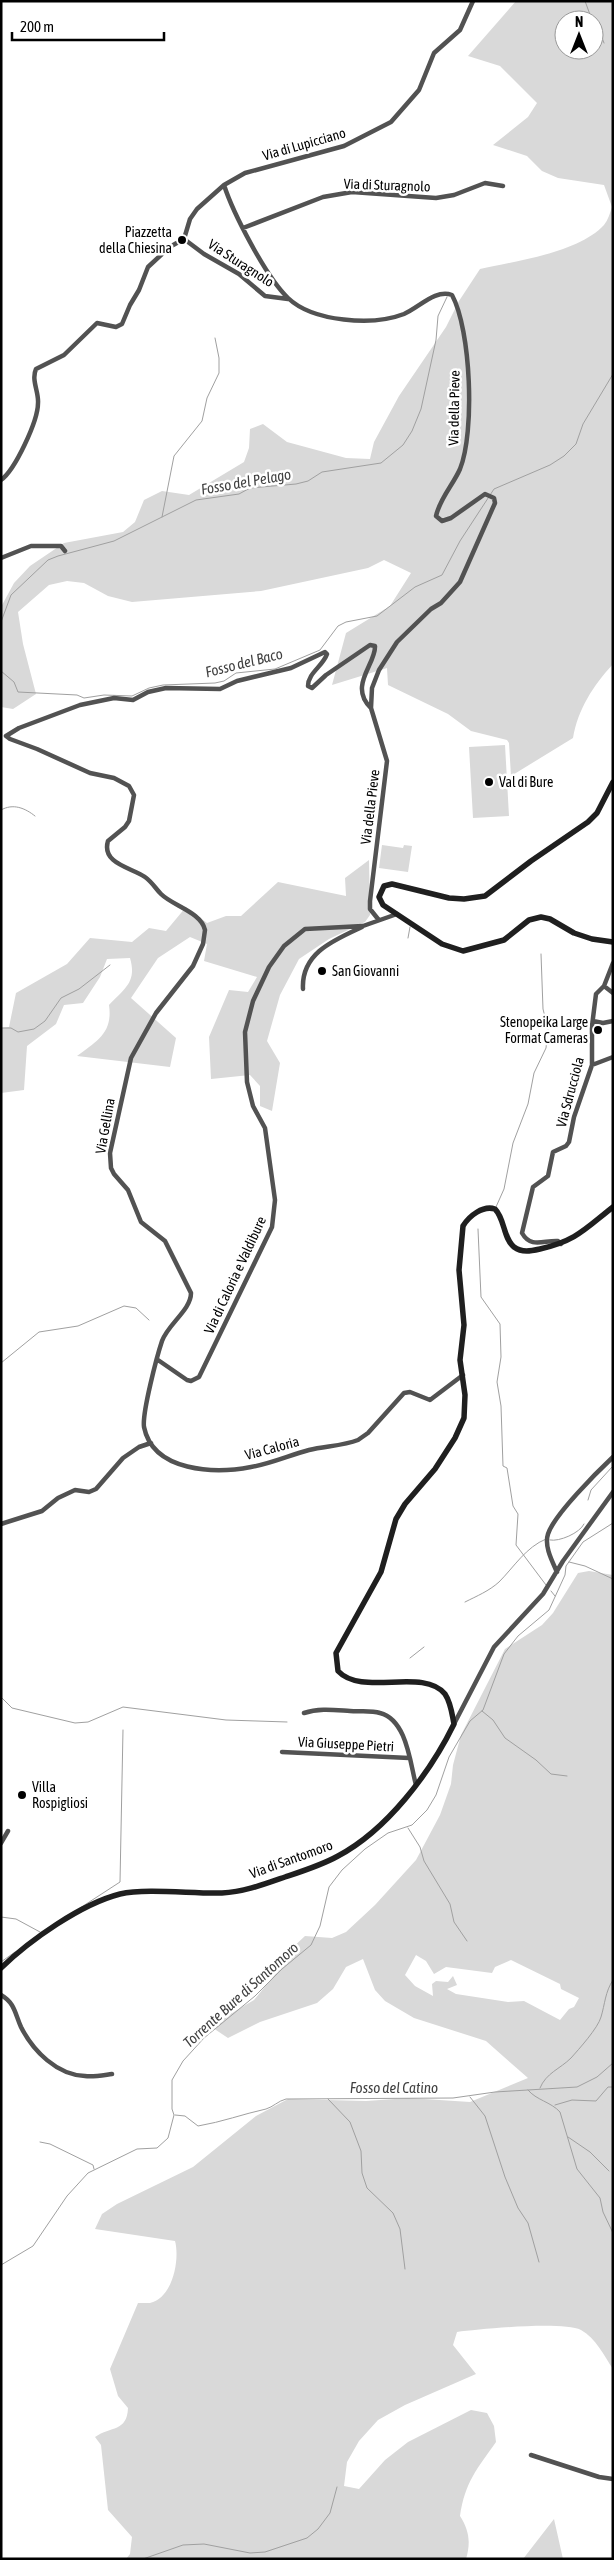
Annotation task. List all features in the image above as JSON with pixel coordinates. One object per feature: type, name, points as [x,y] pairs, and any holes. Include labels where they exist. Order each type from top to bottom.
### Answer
[{"type":"main road","points":[[613,782],[597,813],[588,822],[531,861],[485,896],[464,899],[428,894],[398,884],[388,884],[384,886],[378,897],[383,905],[442,944],[463,951],[504,940],[529,920],[541,917],[550,919],[574,933],[592,939],[613,942]]},
{"type":"main road","points":[[454,1724],[448,1700],[440,1690],[419,1684],[350,1679],[338,1670],[335,1657],[340,1643],[381,1572],[400,1512],[435,1469],[459,1428],[465,1407],[460,1355],[464,1325],[459,1270],[462,1233],[466,1221],[480,1211],[491,1208],[498,1212],[512,1244],[516,1248],[528,1251],[561,1244],[583,1233],[613,1206]]},
{"type":"main road","name":"Via di Santomoro","points":[[1,1968],[52,1929],[108,1898],[130,1893],[234,1891],[259,1886],[331,1860],[344,1853],[379,1825],[416,1785],[437,1757],[454,1724]]},
{"type":"street","name":"Via di Lupicciano","points":[[184,238],[188,224],[197,208],[224,185],[245,173],[344,146],[390,122],[419,90],[434,53],[460,30],[473,1]]},
{"type":"street","name":"Via di Sturagnolo","points":[[243,228],[323,197],[352,192],[436,198],[454,195],[486,183],[503,186]]},
{"type":"street","points":[[224,185],[243,228]]},
{"type":"street","name":"Via della Pieve","points":[[243,228],[270,276],[288,299],[323,316],[358,321],[392,318],[405,313],[437,294],[445,293],[452,295],[460,320],[468,376],[468,438],[459,470],[442,498],[436,516],[442,521],[451,518],[485,494],[494,498],[495,503],[460,582],[441,603],[431,609],[397,642],[382,664],[372,688],[371,708],[387,760],[370,901],[370,909],[378,919]]},
{"type":"street","points":[[166,249],[184,238]]},
{"type":"street","name":"Via Sturagnolo","points":[[184,238],[204,254],[239,274],[265,296],[288,299]]},
{"type":"street","points":[[1,480],[15,461],[28,436],[38,405],[35,382],[36,369],[64,355],[97,323],[116,327],[122,324],[130,305],[140,290],[148,266],[162,254]]},
{"type":"street","points":[[1,558],[38,544],[61,546],[65,551]]},
{"type":"street","points":[[1,739],[19,728],[80,705],[114,698],[133,700],[148,692],[166,688],[220,689],[237,681],[291,668],[325,652],[327,654],[325,659],[308,680],[308,686],[312,688],[326,675],[370,645],[375,646],[375,651],[368,664],[363,688],[364,699],[371,708]]},
{"type":"street","name":"Via Gellina","points":[[6,736],[10,740],[38,749],[79,769],[114,778],[129,786],[134,795],[130,816],[125,827],[108,840],[109,854],[118,864],[145,877],[168,900],[195,917],[204,926],[203,944],[193,966],[156,1013],[131,1058],[110,1161],[114,1174],[128,1190],[141,1222],[164,1241],[190,1294],[190,1303],[170,1325],[162,1340],[158,1360]]},
{"type":"street","points":[[378,919],[397,914]]},
{"type":"street","name":"Via di Caloria e Valdibure","points":[[158,1360],[188,1380],[192,1381],[199,1377],[272,1227],[275,1200],[265,1128],[253,1106],[246,1082],[246,1032],[253,1001],[269,967],[284,946],[305,929],[363,926],[378,919]]},
{"type":"street","points":[[303,989],[305,968],[314,955],[327,944],[363,926]]},
{"type":"street","name":"Via Sdrucciola","points":[[561,1244],[558,1241],[530,1242],[522,1233],[523,1226],[533,1187],[548,1176],[553,1152],[566,1146],[568,1142],[574,1117],[592,1065],[596,993],[604,986],[613,963]]},
{"type":"street","points":[[604,986],[613,993]]},
{"type":"street","points":[[593,1021],[603,1023],[613,1021]]},
{"type":"street","points":[[592,1065],[613,1057]]},
{"type":"street","points":[[1,1524],[42,1511],[58,1498],[75,1490],[88,1492],[96,1489],[123,1458],[139,1447],[151,1444],[144,1425],[158,1360]]},
{"type":"street","name":"Via Caloria","points":[[151,1444],[159,1454],[200,1468],[218,1470],[251,1467],[358,1440],[368,1433],[404,1394],[410,1392],[430,1400],[462,1375]]},
{"type":"street","points":[[557,1572],[547,1546],[548,1534],[562,1513],[613,1457]]},
{"type":"street","name":"Via di Santomoro","points":[[454,1724],[494,1648],[543,1594],[613,1492]]},
{"type":"street","points":[[304,1713],[319,1710],[384,1714],[400,1728],[416,1785]]},
{"type":"street","name":"Via Giuseppe Pietri","points":[[282,1752],[409,1758]]},
{"type":"street","points":[[1,1843],[8,1831]]},
{"type":"street","points":[[1,1995],[16,2009],[21,2027],[38,2054],[62,2071],[85,2076],[112,2074]]},
{"type":"street","points":[[531,2455],[598,2477],[613,2479]]},
{"type":"shaded area","points":[[516,1],[613,1],[613,664],[587,698],[575,727],[573,738],[511,776],[509,743],[507,740],[471,731],[448,714],[388,685],[387,668],[332,685],[346,633],[390,606],[411,573],[384,560],[368,568],[261,591],[132,602],[108,596],[84,583],[67,581],[49,585],[18,612],[23,644],[36,694],[13,709],[1,707],[1,607],[14,583],[30,566],[64,543],[123,532],[135,522],[144,500],[162,491],[189,495],[244,462],[249,448],[250,429],[263,424],[287,442],[346,458],[370,459],[374,442],[399,396],[446,327],[459,301],[480,269],[545,255],[563,249],[593,235],[604,225],[612,207],[604,185],[558,178],[542,171],[527,156],[493,145],[528,117],[537,103],[500,66],[468,56]]},
{"type":"shaded area","name":"Val di Bure","points":[[505,745],[509,816],[473,818],[469,747]]},
{"type":"shaded area","points":[[382,845],[403,848],[404,845],[412,846],[408,872],[379,868]]},
{"type":"shaded area","points":[[369,860],[370,915],[365,922],[329,939],[299,959],[280,995],[267,1041],[280,1063],[272,1111],[260,1106],[260,1086],[250,1075],[211,1079],[209,1037],[229,990],[248,992],[257,977],[204,961],[207,944],[190,937],[158,958],[131,998],[176,1038],[170,1067],[77,1056],[102,1035],[109,1023],[109,1005],[125,989],[131,979],[132,966],[130,958],[107,959],[100,977],[83,1003],[64,1005],[56,1024],[27,1046],[24,1090],[1,1093],[1,1028],[9,1027],[16,993],[67,964],[90,938],[132,942],[149,928],[166,931],[186,907],[207,923],[226,916],[241,916],[278,882],[346,896],[345,878]]},
{"type":"shaded area","points":[[589,1571],[613,1575],[613,2369],[586,2333],[571,2327],[521,2326],[457,2332],[453,2345],[476,2374],[405,2405],[378,2420],[359,2441],[347,2462],[344,2486],[359,2489],[385,2460],[408,2442],[471,2410],[487,2413],[494,2426],[496,2442],[473,2476],[462,2504],[460,2516],[467,2531],[469,2542],[466,2559],[126,2559],[130,2554],[132,2537],[108,2510],[101,2445],[95,2437],[121,2425],[125,2421],[128,2408],[118,2396],[110,2369],[138,2303],[150,2303],[158,2300],[169,2286],[175,2267],[176,2249],[175,2241],[95,2229],[102,2214],[117,2204],[193,2167],[256,2116],[288,2099],[366,2101],[409,2098],[470,2102],[528,2078],[486,2041],[414,2018],[385,2001],[375,1990],[363,1959],[346,1967],[333,1989],[317,2003],[260,2022],[228,2038],[210,2026],[254,2000],[277,1972],[290,1950],[305,1936],[332,1938],[346,1932],[375,1905],[416,1860],[440,1815],[451,1784],[453,1765],[461,1735],[505,1649],[542,1625],[553,1613],[578,1573]],"holes":[[[416,1955],[426,1961],[434,1974],[446,1967],[492,1973],[495,1967],[511,1960],[560,1984],[561,1989],[579,1998],[574,2007],[569,2009],[560,2020],[524,2001],[508,2002],[456,1994],[447,1989],[457,1985],[453,1976],[448,1982],[436,1981],[432,1984],[433,1996],[415,1986],[405,1975]]]},
{"type":"shaded area","points":[[554,2519],[563,2559],[523,2559]]},
{"type":"waterway","points":[[585,1],[588,10]]},
{"type":"waterway","name":"Fosso del Pelago","points":[[1,622],[11,595],[48,560],[114,541],[196,500],[239,494],[250,488],[296,484],[308,481],[322,472],[381,463],[403,445],[412,431],[421,409],[436,340],[438,316],[447,297]]},
{"type":"waterway","points":[[162,517],[174,456],[202,421],[207,398],[219,373],[219,358],[215,338]]},
{"type":"waterway","name":"Fosso del Baco","points":[[1,671],[14,682],[18,692],[77,695],[84,698],[104,695],[132,696],[149,688],[163,685],[215,683],[224,681],[236,673],[275,669],[320,650],[338,626],[346,622],[377,616],[415,587],[442,575],[460,541],[494,489],[550,465],[564,456],[576,444],[583,424],[613,374]]},
{"type":"waterway","points":[[1,810],[19,807],[35,816]]},
{"type":"waterway","points":[[408,938],[410,927]]},
{"type":"waterway","points":[[496,1207],[504,1189],[513,1143],[528,1104],[534,1073],[546,1048],[548,1029],[543,1009],[541,954]]},
{"type":"waterway","points":[[1,1028],[11,1028],[18,1032],[34,1029],[45,1021],[61,998],[79,989],[110,965]]},
{"type":"waterway","points":[[478,1229],[481,1297],[500,1324],[501,1357],[497,1382],[501,1406],[503,1466],[507,1468],[513,1506],[518,1514],[516,1545],[546,1585]]},
{"type":"waterway","points":[[1,1363],[39,1332],[78,1326],[124,1306],[136,1308],[149,1320]]},
{"type":"waterway","points":[[588,1500],[591,1490],[613,1466]]},
{"type":"waterway","name":"Torrente Bure di Santomoro","points":[[1,2265],[33,2246],[67,2196],[88,2173],[137,2149],[157,2148],[168,2138],[174,2115],[172,2109],[172,2080],[183,2061],[204,2038],[255,1996],[282,1969],[311,1945],[320,1926],[329,1887],[342,1870],[365,1849],[388,1833],[412,1825],[427,1810],[436,1795],[449,1757],[470,1721],[483,1710],[504,1654],[518,1636],[549,1610],[565,1575],[566,1566],[583,1542],[613,1523]]},
{"type":"waterway","points":[[550,1540],[559,1540],[569,1536],[578,1531],[584,1524]]},
{"type":"waterway","points":[[465,1602],[495,1585],[526,1552],[546,1539]]},
{"type":"waterway","points":[[569,1562],[585,1566],[613,1579]]},
{"type":"waterway","name":"Torrente Bure di Santomoro","points":[[551,1591],[555,1596]]},
{"type":"waterway","points":[[410,1658],[424,1647]]},
{"type":"waterway","points":[[1,1697],[12,1708],[75,1723],[88,1722],[123,1707],[226,1720],[287,1722]]},
{"type":"waterway","points":[[482,1711],[493,1720],[505,1738],[536,1760],[551,1774],[567,1776]]},
{"type":"waterway","points":[[80,1908],[120,1882],[123,1730]]},
{"type":"waterway","points":[[408,1828],[420,1847],[424,1861],[450,1904],[454,1922],[467,1941]]},
{"type":"waterway","points":[[1,1917],[16,1919],[40,1932]]},
{"type":"waterway","points":[[1,1962],[15,1952]]},
{"type":"waterway","points":[[540,2088],[550,2075],[571,2058],[596,2027],[601,2017],[608,1989],[613,1980]]},
{"type":"waterway","name":"Fosso del Catino","points":[[175,2115],[185,2116],[198,2126],[266,2109],[286,2099],[453,2098],[495,2092],[577,2087],[597,2077],[613,2063]]},
{"type":"waterway","points":[[555,2105],[572,2100],[596,2101],[608,2087],[613,2087]]},
{"type":"waterway","points":[[528,2090],[560,2112],[577,2169],[600,2198],[603,2212],[613,2233]]},
{"type":"waterway","points":[[470,2097],[485,2116],[505,2177],[518,2208],[528,2223],[539,2262]]},
{"type":"waterway","points":[[328,2099],[350,2122],[361,2151],[362,2173],[367,2188],[393,2213],[400,2229],[405,2269]]},
{"type":"waterway","points":[[568,2137],[590,2152],[609,2171]]},
{"type":"waterway","points":[[40,2142],[50,2144],[93,2165],[94,2169]]},
{"type":"waterway","points":[[143,2559],[183,2545],[204,2544],[250,2553],[265,2552],[307,2538],[318,2529],[330,2513],[337,2487]]},
{"type":"place","name":"Piazzetta della Chiesina","points":[[182,240]]},
{"type":"place","name":"Val di Bure","points":[[489,782]]},
{"type":"place","name":"San Giovanni","points":[[322,971]]},
{"type":"place","name":"Stenopeika Large Format Cameras","points":[[598,1030]]},
{"type":"place","name":"Villa Rospigliosi","points":[[22,1795]]}]
